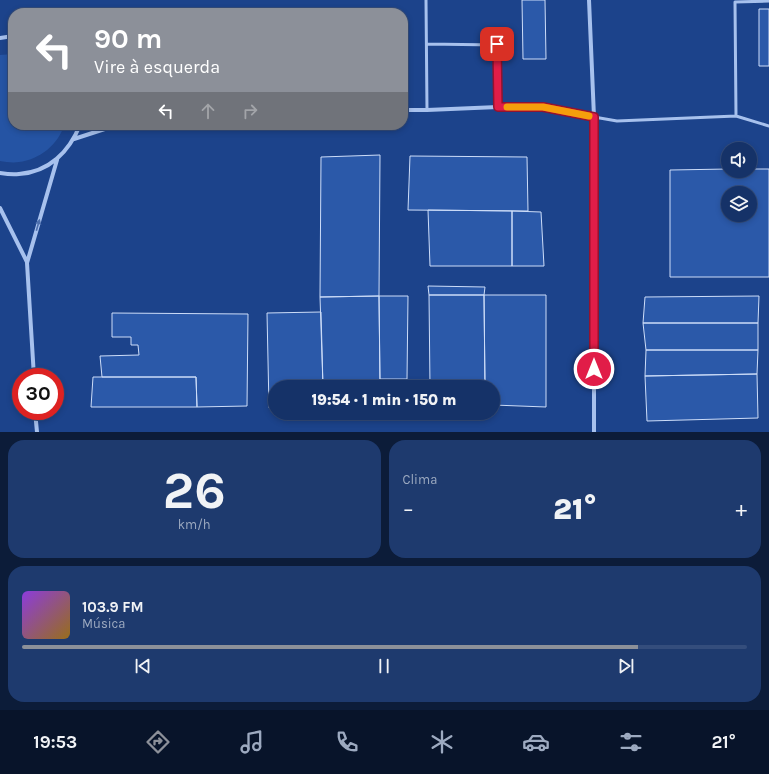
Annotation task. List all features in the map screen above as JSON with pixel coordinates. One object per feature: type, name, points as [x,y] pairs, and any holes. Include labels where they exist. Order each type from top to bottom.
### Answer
[{"type":"street","points":[[590,0],[594,117],[594,432]]},
{"type":"street","points":[[408,110],[543,107],[594,117]]},
{"type":"street","points":[[0,173],[19,174],[39,170],[56,160],[66,150],[74,139],[78,130]]},
{"type":"street","points":[[74,139],[102,130]]},
{"type":"street","points":[[33,368],[27,263],[56,160]]},
{"type":"street","points":[[0,208],[27,263]]},
{"type":"street","points":[[35,420],[36,432]]},
{"type":"lane","points":[[426,0],[427,110]]},
{"type":"lane","points":[[736,116],[735,2],[769,1]]},
{"type":"lane","points":[[427,44],[497,44],[498,107]]},
{"type":"lane","points":[[594,117],[617,121],[736,116],[769,126]]},
{"type":"shaded area","points":[[8,54],[8,130],[62,130],[58,139],[53,145],[41,154],[26,161],[0,161],[0,55]]},
{"type":"building","points":[[522,0],[545,0],[546,59],[523,59]]},
{"type":"building","points":[[759,9],[769,9],[769,66],[759,66]]},
{"type":"building","points":[[380,155],[379,296],[320,297],[321,157]]},
{"type":"building","points":[[410,156],[527,157],[528,211],[408,210]]},
{"type":"building","points":[[721,169],[721,178],[757,178],[757,169],[769,169],[769,277],[670,277],[670,170]]},
{"type":"building","points":[[428,210],[512,211],[512,266],[430,266]]},
{"type":"building","points":[[512,211],[541,212],[544,266],[512,266]]},
{"type":"building","points":[[428,286],[485,287],[484,295],[429,295]]},
{"type":"building","points":[[429,295],[484,295],[485,380],[430,380]]},
{"type":"building","points":[[484,295],[546,295],[546,407],[500,405],[500,380],[485,380]]},
{"type":"building","points":[[379,296],[408,296],[407,379],[380,379]]},
{"type":"building","points":[[379,296],[380,380],[323,380],[320,297]]},
{"type":"building","points":[[759,296],[758,323],[643,323],[645,297]]},
{"type":"building","points":[[321,312],[323,380],[268,380],[267,313]]},
{"type":"building","points":[[112,313],[248,314],[247,406],[197,407],[196,377],[102,377],[100,356],[139,355],[138,345],[131,345],[131,337],[112,337]]},
{"type":"building","points":[[643,323],[758,323],[758,350],[646,350]]},
{"type":"building","points":[[646,350],[758,350],[757,374],[645,376]]},
{"type":"building","points":[[757,374],[758,418],[647,421],[645,376]]},
{"type":"building","points":[[93,377],[196,377],[197,407],[91,407]]},
{"type":"slow traffic","points":[[507,107],[543,107],[589,116]]},
{"type":"route","points":[[497,44],[498,107],[543,107],[594,117],[594,369]]}]
